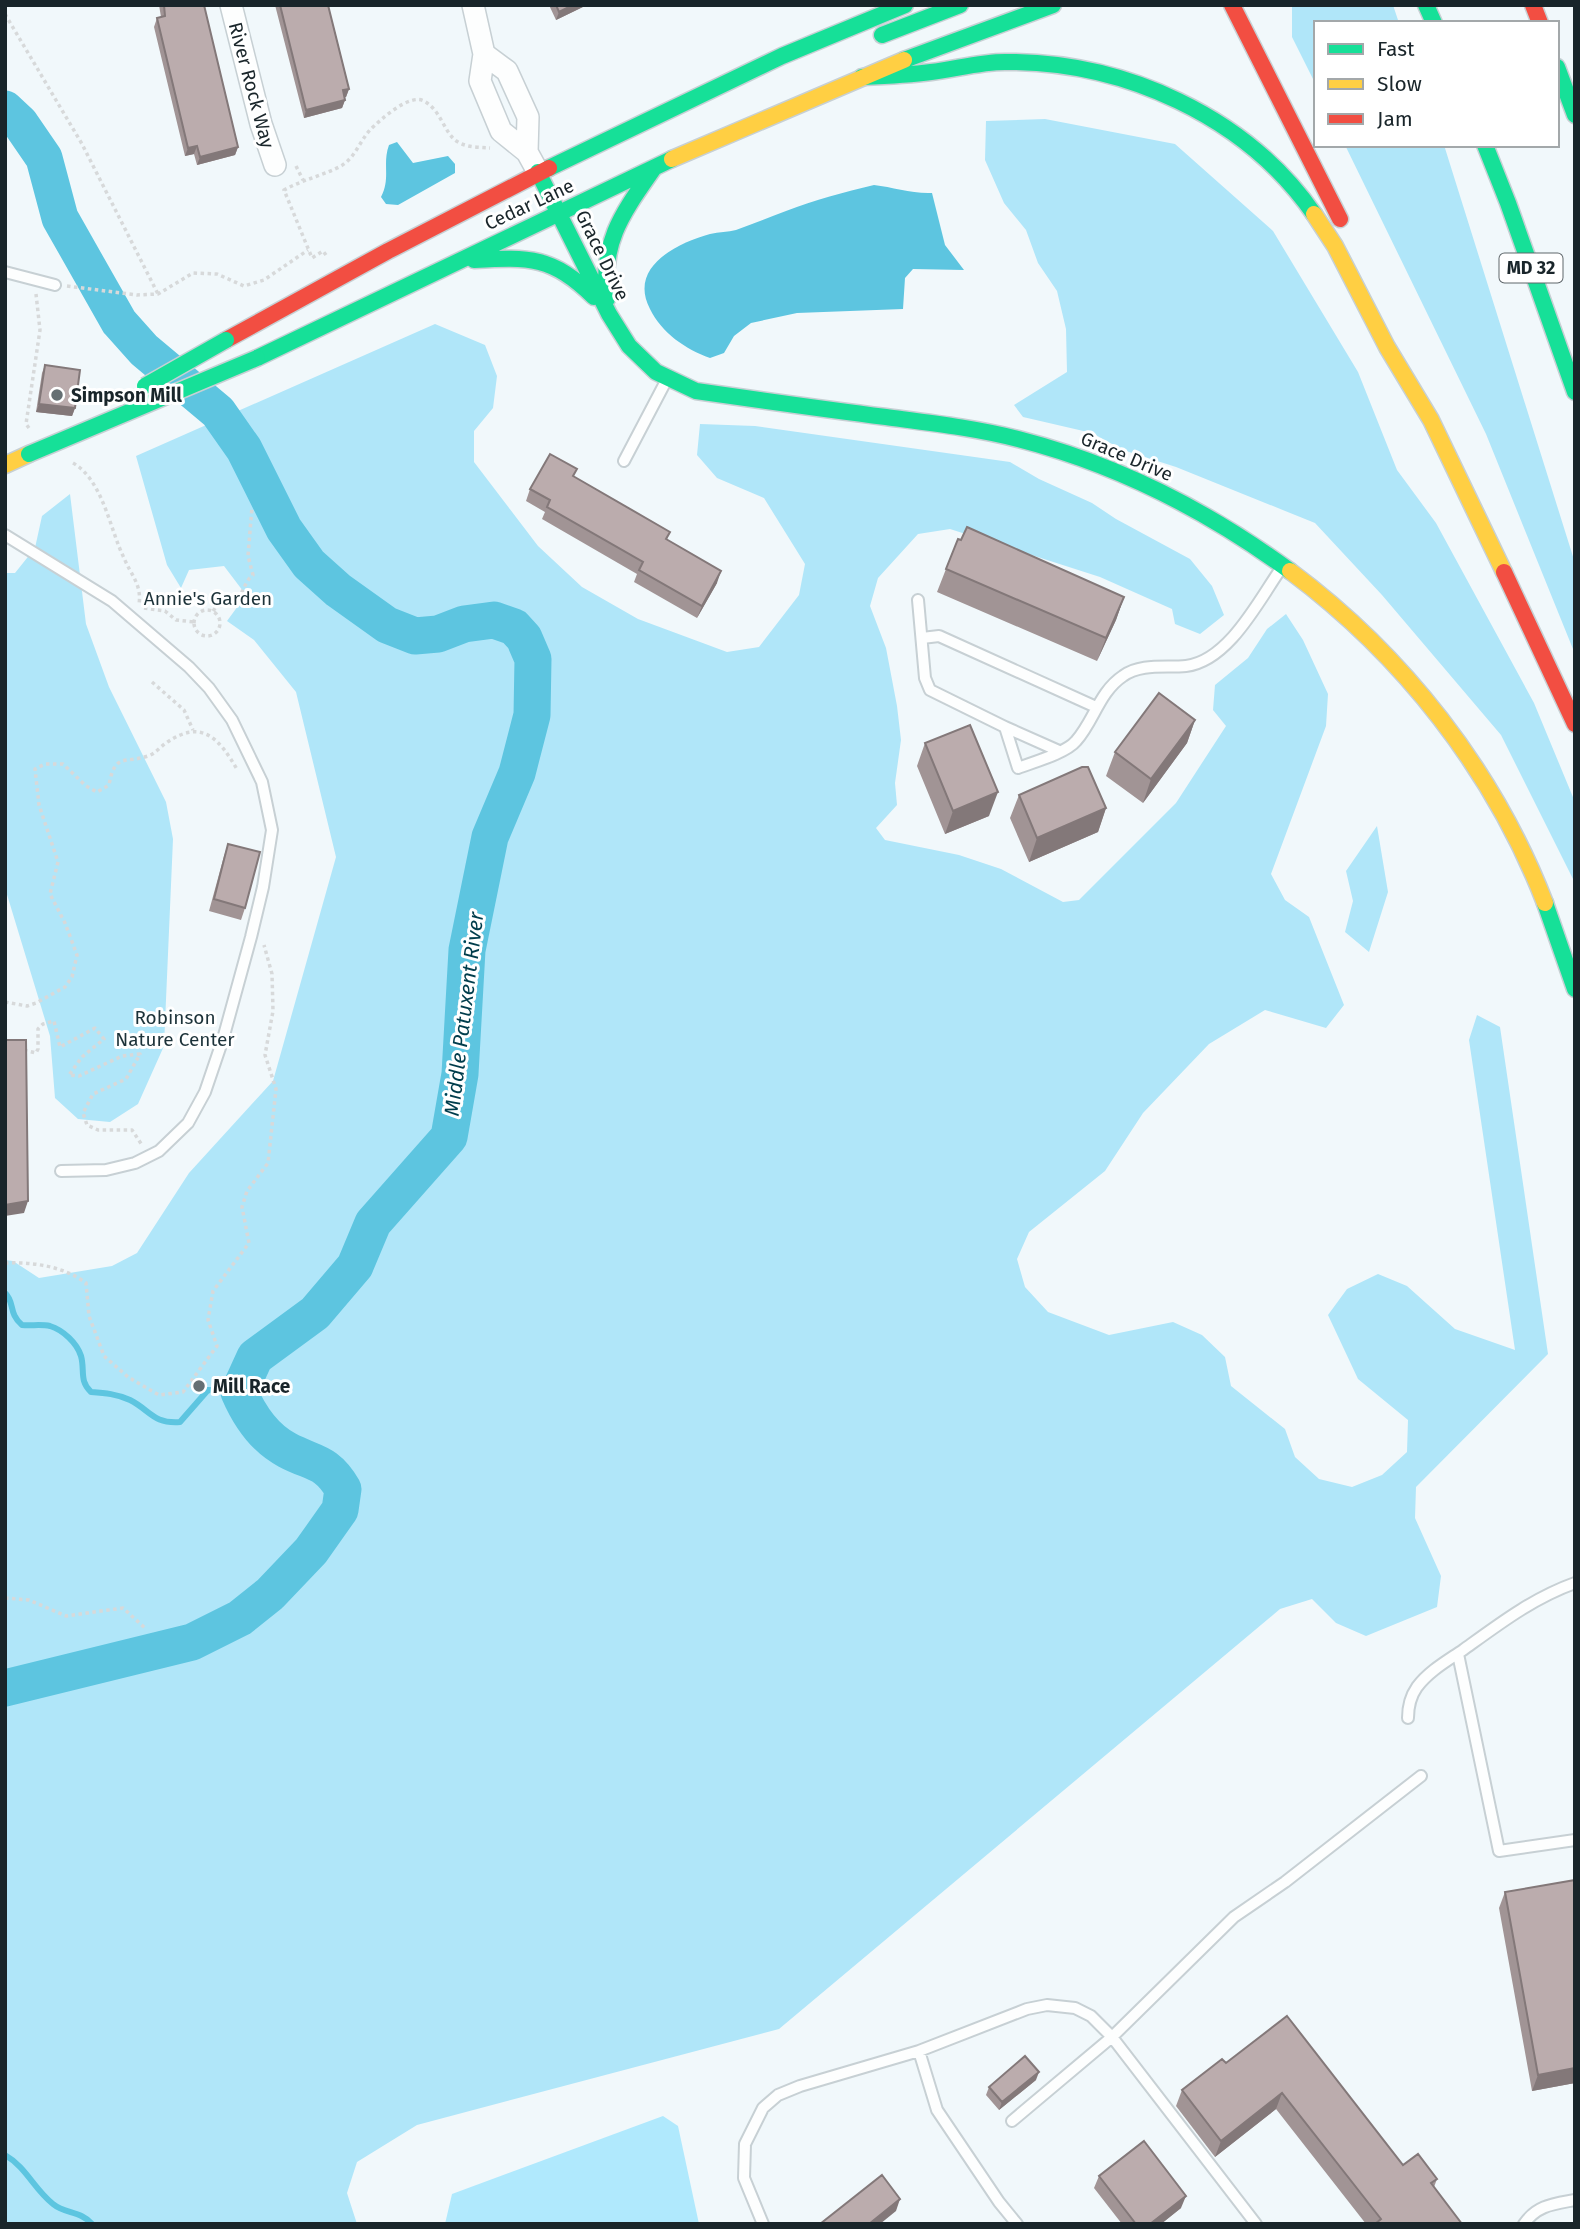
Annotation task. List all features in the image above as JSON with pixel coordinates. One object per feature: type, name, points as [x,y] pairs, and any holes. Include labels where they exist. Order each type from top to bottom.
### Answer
[{"type":"main road","name":"Cedar Lane","points":[[29,454],[340,276],[549,183],[763,65],[905,5]]},
{"type":"main road","points":[[872,39],[960,5]]},
{"type":"main road","name":"Cedar Lane","points":[[5,465],[257,358],[655,166],[862,77],[1053,5]]},
{"type":"main road","points":[[1232,5],[1350,239]]},
{"type":"main road","points":[[1426,5],[1433,21]]},
{"type":"main road","points":[[1533,5],[1540,21]]},
{"type":"main road","points":[[862,77],[923,73],[983,63],[1032,62],[1111,75],[1156,91],[1231,131],[1269,162],[1295,188],[1323,223],[1349,268],[1387,345],[1424,406]]},
{"type":"main road","points":[[1559,72],[1575,115]]},
{"type":"main road","name":"MD 32","points":[[1486,147],[1575,392]]},
{"type":"main road","points":[[609,314],[605,288],[609,242],[623,213],[655,166]]},
{"type":"main road","name":"Grace Drive","points":[[549,183],[559,213],[618,331],[637,356],[667,378],[696,391],[975,429],[1037,444],[1103,466],[1163,493],[1233,530],[1284,564],[1382,652],[1409,681],[1468,756],[1516,836],[1541,890],[1575,989]]},
{"type":"main road","points":[[457,261],[532,258],[547,262],[566,271],[609,314]]},
{"type":"main road","points":[[1363,264],[1424,406],[1575,724]]},
{"type":"street","name":"River Rock Way","points":[[231,5],[261,124],[275,165]]},
{"type":"street","points":[[473,5],[484,54],[480,81],[501,131],[527,152],[549,183]]},
{"type":"street","points":[[484,54],[507,71],[528,117],[527,152]]},
{"type":"lane","points":[[5,272],[55,285]]},
{"type":"lane","points":[[624,461],[667,378]]},
{"type":"lane","points":[[5,535],[112,601],[189,667],[209,688],[232,720],[264,788],[272,830],[263,887],[223,1039],[205,1093],[188,1123],[159,1151],[135,1164],[106,1170],[61,1171]]},
{"type":"lane","points":[[1005,727],[1018,768],[1059,751],[1078,739],[1096,707],[1124,674],[1154,667],[1195,665],[1218,653],[1229,642],[1284,564]]},
{"type":"lane","points":[[918,600],[925,678],[930,691],[1059,751]]},
{"type":"lane","points":[[922,638],[939,636],[1096,707]]},
{"type":"lane","points":[[1408,1718],[1408,1705],[1415,1690],[1428,1675],[1546,1594],[1575,1583]]},
{"type":"lane","points":[[1458,1654],[1499,1851],[1575,1840]]},
{"type":"lane","points":[[1012,2121],[1112,2037],[1234,1917],[1284,1882],[1421,1776]]},
{"type":"lane","points":[[763,2224],[744,2178],[745,2144],[763,2108],[778,2095],[919,2051],[1027,2009],[1047,2005],[1075,2008],[1091,2016],[1112,2037],[1256,2224]]},
{"type":"lane","points":[[919,2051],[937,2110],[1017,2224]]},
{"type":"lane","points":[[1524,2224],[1532,2213],[1542,2207],[1575,2200]]},
{"type":"path","points":[[5,14],[82,144],[158,294]]},
{"type":"path","points":[[55,285],[136,295],[158,294],[193,273],[217,274],[244,286],[264,280],[308,250],[284,190],[341,166],[353,155],[370,130],[407,100],[419,98],[433,106],[458,143],[494,148]]},
{"type":"path","points":[[194,622],[201,611],[213,611],[220,605],[231,603],[253,575],[248,556],[252,507]]},
{"type":"path","points":[[139,606],[165,611],[176,620],[194,622]]},
{"type":"path","points":[[194,622],[199,634],[212,636],[221,626],[219,617],[213,611]]},
{"type":"path","points":[[152,682],[184,710],[193,730]]},
{"type":"path","points":[[5,1002],[27,1006],[65,987],[72,976],[77,955],[50,894],[58,862],[39,805],[36,769],[45,764],[63,764],[86,786],[97,792],[109,785],[112,770],[124,759],[149,756],[167,742],[193,730],[209,733],[229,755],[239,774]]},
{"type":"path","points":[[5,1263],[28,1262],[74,1274],[86,1283],[89,1316],[104,1356],[128,1377],[159,1395],[183,1392],[217,1346],[208,1320],[213,1291],[249,1243],[242,1207],[247,1191],[268,1163],[276,1090],[265,1055],[273,1011],[272,974],[268,952],[254,925]]},
{"type":"path","points":[[13,1047],[36,1053],[38,1029],[43,1024],[54,1021],[60,1047],[95,1028],[104,1040],[82,1057],[69,1074],[79,1076],[122,1056],[140,1054],[126,1079],[93,1094],[83,1113],[87,1125],[98,1130],[132,1130],[149,1156]]},
{"type":"path","points":[[5,1598],[29,1600],[66,1616],[124,1608],[145,1628]]},
{"type":"shaded area","points":[[1292,5],[1393,5],[1398,21],[1314,21],[1314,81],[1292,37]]},
{"type":"shaded area","points":[[1045,119],[1175,144],[1273,231],[1358,372],[1397,470],[1436,523],[1534,703],[1575,802],[1575,883],[1501,735],[1382,595],[1315,523],[1176,467],[1123,450],[1092,433],[1023,417],[1014,405],[1067,372],[1066,329],[1057,291],[1038,263],[1026,230],[1004,203],[985,160],[986,121]]},
{"type":"shaded area","points":[[397,142],[413,163],[448,156],[455,164],[455,173],[398,205],[386,204],[381,197],[385,184],[387,152],[389,145]]},
{"type":"shaded area","points":[[1346,147],[1445,147],[1575,563],[1575,654],[1486,434]]},
{"type":"shaded area","points":[[874,185],[932,193],[945,245],[964,270],[913,269],[905,278],[903,309],[797,313],[751,323],[734,336],[724,353],[710,358],[675,339],[655,318],[645,294],[645,281],[659,259],[671,251],[697,238],[736,230],[808,203]]},
{"type":"shaded area","points":[[435,324],[485,345],[497,376],[493,408],[474,431],[474,462],[538,546],[582,587],[638,619],[727,652],[759,647],[799,595],[805,564],[764,498],[717,478],[697,455],[700,424],[755,426],[1010,462],[1039,479],[1092,503],[1190,559],[1212,586],[1224,615],[1200,634],[1175,624],[1172,609],[1100,577],[950,529],[918,534],[878,578],[870,606],[886,648],[901,740],[895,783],[897,805],[876,828],[885,840],[959,855],[1001,869],[1063,902],[1079,900],[1176,803],[1226,726],[1213,710],[1215,685],[1248,658],[1267,629],[1286,614],[1303,640],[1328,694],[1326,726],[1271,874],[1285,900],[1309,917],[1344,1005],[1326,1028],[1265,1010],[1209,1044],[1143,1113],[1105,1171],[1029,1232],[1017,1259],[1025,1287],[1048,1312],[1109,1335],[1173,1322],[1202,1335],[1225,1357],[1231,1386],[1285,1429],[1295,1457],[1319,1479],[1352,1487],[1382,1475],[1407,1452],[1408,1420],[1358,1379],[1328,1315],[1347,1289],[1378,1274],[1407,1286],[1455,1329],[1515,1350],[1469,1040],[1477,1015],[1500,1027],[1548,1354],[1416,1487],[1415,1518],[1441,1576],[1437,1607],[1366,1636],[1336,1623],[1312,1599],[1280,1609],[779,2029],[417,2125],[357,2162],[347,2193],[357,2224],[5,2224],[5,1260],[13,1261],[39,1278],[112,1266],[137,1253],[189,1173],[273,1081],[336,857],[296,692],[254,640],[227,621],[246,595],[224,566],[189,570],[181,588],[167,565],[136,456]]},
{"type":"shaded area","points":[[70,494],[86,624],[109,687],[166,802],[173,839],[164,1046],[138,1104],[110,1122],[78,1119],[55,1098],[50,1036],[5,888],[5,573],[15,573],[35,548],[42,516]]},
{"type":"shaded area","points":[[1377,826],[1388,892],[1369,952],[1345,932],[1353,901],[1346,871]]},
{"type":"shaded area","points":[[663,2116],[678,2126],[699,2224],[445,2224],[452,2194]]},
{"type":"building","points":[[164,5],[204,5],[238,147],[200,157],[197,146],[188,148],[157,18],[165,16]]},
{"type":"building","points":[[280,5],[328,5],[349,89],[343,90],[345,100],[306,110]]},
{"type":"building","points":[[556,5],[573,5],[559,12]]},
{"type":"building","name":"Simpson Mill","points":[[45,365],[80,370],[75,408],[39,404]]},
{"type":"building","points":[[550,454],[577,469],[573,476],[670,532],[666,539],[721,571],[702,606],[639,570],[643,562],[547,507],[550,500],[530,489]]},
{"type":"building","points":[[967,527],[1124,597],[1106,638],[946,569],[958,539],[961,540]]},
{"type":"building","points":[[1159,693],[1195,720],[1151,779],[1115,752]]},
{"type":"building","points":[[970,725],[998,792],[953,811],[925,743]]},
{"type":"building","points":[[1082,767],[1088,767],[1106,808],[1037,838],[1019,795]]},
{"type":"building","points":[[228,844],[260,852],[245,908],[214,899]]},
{"type":"building","points":[[5,1040],[26,1040],[28,1201],[5,1205]]},
{"type":"building","points":[[1575,1880],[1575,2068],[1538,2075],[1505,1892]]},
{"type":"building","points":[[1287,2016],[1403,2165],[1418,2154],[1437,2179],[1431,2183],[1462,2224],[1375,2224],[1381,2219],[1282,2093],[1221,2141],[1182,2090],[1222,2059],[1226,2063]]},
{"type":"building","points":[[1025,2056],[1039,2072],[1002,2102],[989,2087]]},
{"type":"building","points":[[1144,2141],[1186,2196],[1150,2224],[1136,2224],[1099,2176]]},
{"type":"building","points":[[882,2175],[900,2199],[869,2224],[820,2224]]},
{"type":"waterway","name":"Middle Patuxent River","points":[[5,109],[20,123],[44,158],[60,218],[119,322],[144,350],[218,412],[244,449],[284,529],[309,564],[338,590],[387,625],[415,636],[438,634],[464,624],[494,620],[514,627],[524,638],[533,659],[532,715],[517,773],[490,837],[467,950],[460,1074],[449,1137],[373,1223],[355,1266],[315,1313],[255,1357],[239,1392],[247,1409],[271,1439],[287,1450],[325,1468],[337,1480],[343,1489],[340,1510],[311,1551],[270,1594],[240,1618],[192,1642],[5,1688]]},
{"type":"waterway","points":[[5,1293],[22,1325],[50,1326],[73,1342],[81,1356],[85,1384],[91,1392],[125,1398],[158,1419],[171,1422],[180,1422],[208,1390],[239,1392]]},
{"type":"waterway","points":[[5,2155],[19,2166],[53,2204],[83,2217],[92,2224]]},
{"type":"traffic: fast","points":[[549,168],[782,56],[905,5]]},
{"type":"traffic: fast","points":[[882,35],[960,5]]},
{"type":"traffic: fast","points":[[904,60],[1053,5]]},
{"type":"traffic: fast","points":[[1426,5],[1433,21]]},
{"type":"traffic: fast","points":[[862,77],[922,73],[1005,62],[1049,64],[1094,72],[1137,84],[1178,101],[1217,123],[1254,149],[1286,179],[1314,214]]},
{"type":"traffic: fast","points":[[1559,72],[1575,115]]},
{"type":"traffic: fast","points":[[1486,147],[1575,392]]},
{"type":"traffic: fast","points":[[257,358],[672,159]]},
{"type":"traffic: fast","points":[[607,299],[607,261],[616,229],[654,168]]},
{"type":"traffic: fast","points":[[538,172],[609,314],[629,346],[656,372],[696,391],[969,429],[1054,449],[1126,476],[1194,509],[1290,571]]},
{"type":"traffic: fast","points":[[474,260],[526,260],[552,266],[594,297]]},
{"type":"traffic: fast","points":[[145,386],[226,340]]},
{"type":"traffic: fast","points":[[29,454],[257,358]]},
{"type":"traffic: fast","points":[[1545,903],[1575,989]]},
{"type":"traffic: slow","points":[[672,159],[904,60]]},
{"type":"traffic: slow","points":[[1314,214],[1335,246],[1387,347],[1431,420],[1504,572]]},
{"type":"traffic: slow","points":[[5,465],[29,454]]},
{"type":"traffic: slow","points":[[1290,571],[1370,640],[1407,678],[1441,719],[1500,807],[1545,903]]},
{"type":"traffic: jam","points":[[1232,5],[1340,219]]},
{"type":"traffic: jam","points":[[1533,5],[1539,21]]},
{"type":"traffic: jam","points":[[226,340],[388,251],[549,168]]},
{"type":"traffic: jam","points":[[1504,572],[1575,724]]},
{"type":"place","name":"Simpson Mill","points":[[57,395]]},
{"type":"place","name":"Mill Race","points":[[199,1386]]},
{"type":"park label","name":"Annie's Garden","points":[[208,598]]},
{"type":"park label","name":"Robinson Nature Center","points":[[175,1028]]}]
